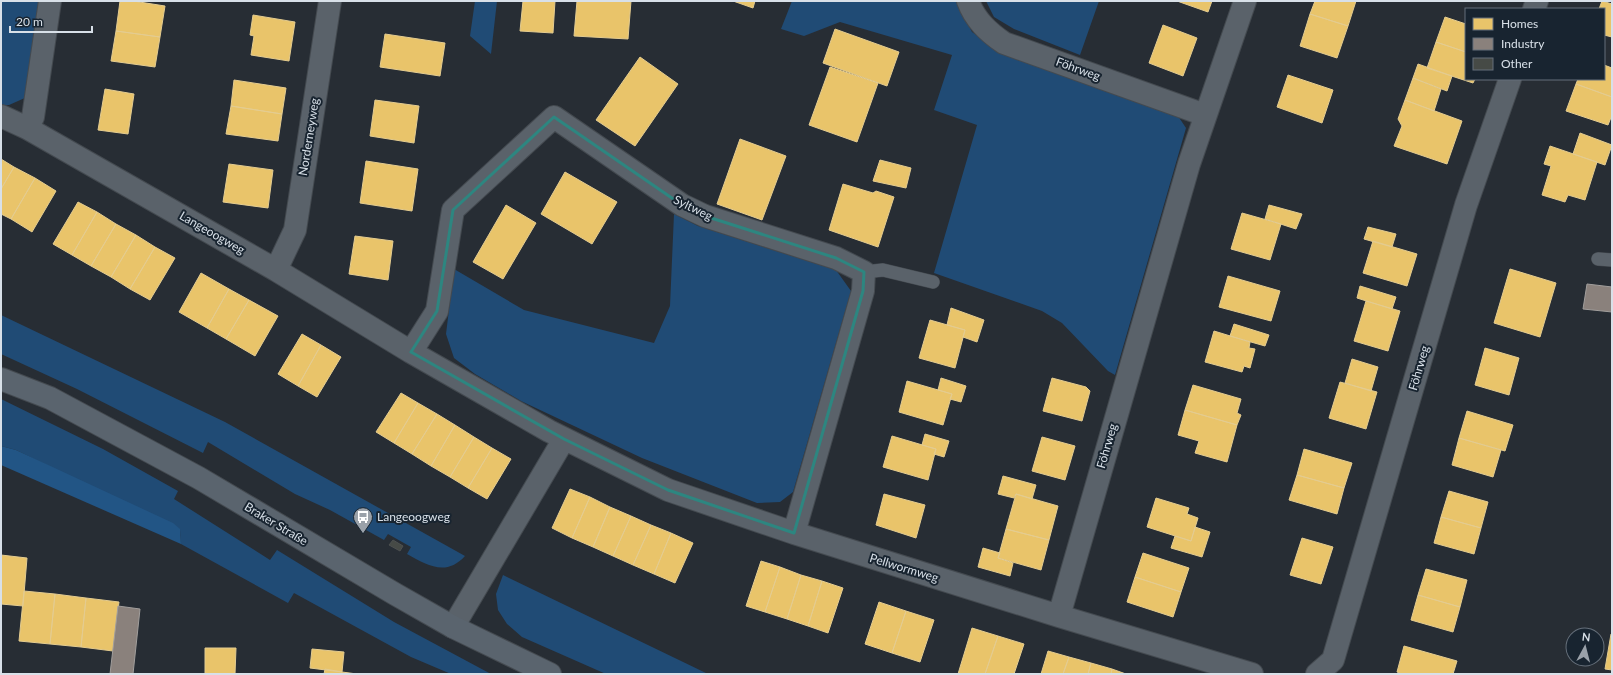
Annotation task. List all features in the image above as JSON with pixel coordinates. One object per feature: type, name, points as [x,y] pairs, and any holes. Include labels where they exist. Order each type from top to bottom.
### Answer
[{"type":"main road","name":"Braker Straße","points":[[1,379],[50,398],[199,478],[336,560],[453,627],[550,674]]},
{"type":"street","points":[[27,128],[32,117],[50,1]]},
{"type":"street","name":"Norderneyweg","points":[[276,270],[295,230],[330,1]]},
{"type":"street","name":"Föhrweg","points":[[968,1],[978,20],[990,34],[1004,43],[1205,115]]},
{"type":"street","name":"Föhrweg","points":[[1059,616],[1190,164],[1205,115],[1245,1]]},
{"type":"street","name":"Föhrweg","points":[[1317,674],[1333,660],[1466,205],[1510,80]]},
{"type":"street","name":"Langeoogweg","points":[[1,116],[27,128],[276,270],[411,352],[564,439]]},
{"type":"street","name":"Syltweg","points":[[411,352],[436,311],[453,210],[554,117],[682,205],[705,216],[836,258],[864,272]]},
{"type":"street","points":[[794,534],[863,291],[864,272]]},
{"type":"street","points":[[453,627],[564,439]]},
{"type":"street","name":"Pellwormweg","points":[[564,439],[668,490],[794,534],[1252,674]]},
{"type":"lane","points":[[1598,259],[1612,260]]},
{"type":"lane","points":[[864,272],[883,270],[933,282]]},
{"type":"highlighted area","points":[[554,117],[682,205],[705,216],[836,258],[864,272],[863,291],[794,533],[668,490],[564,439],[411,352],[437,311],[453,210]]},
{"type":"shaded area","points":[[1,1],[41,1],[27,97],[9,105],[1,105]]},
{"type":"shaded area","points":[[475,1],[497,1],[491,54],[470,36]]},
{"type":"shaded area","points":[[792,1],[956,1],[972,32],[1003,53],[1178,116],[1186,128],[1115,375],[1108,371],[1062,323],[1042,311],[934,273],[977,125],[934,110],[952,55],[840,22],[804,36],[781,29]]},
{"type":"shaded area","points":[[986,1],[1099,1],[1080,55],[1014,29],[994,17]]},
{"type":"shaded area","points":[[674,214],[698,226],[836,270],[851,291],[793,492],[780,502],[757,503],[642,458],[521,401],[475,374],[454,358],[446,334],[454,269],[524,310],[654,343],[670,306]]},
{"type":"shaded area","points":[[1,315],[225,422],[465,556],[451,566],[444,567],[436,567],[422,562],[407,554],[411,547],[388,534],[384,540],[330,510],[295,494],[208,442],[203,453],[77,389],[1,354]]},
{"type":"shaded area","points":[[1,399],[103,449],[178,491],[174,499],[270,560],[277,550],[394,622],[491,674],[451,674],[411,657],[294,593],[288,603],[181,544],[180,530],[16,450],[1,446]]},
{"type":"shaded area","points":[[1,446],[16,450],[173,523],[180,529],[181,544],[1,465]]},
{"type":"shaded area","points":[[503,575],[708,674],[606,674],[522,637],[507,624],[498,610],[496,594]]},
{"type":"building: Homes","points":[[120,1],[133,1],[165,6],[160,37],[116,31]]},
{"type":"building: Homes","points":[[523,1],[555,1],[553,33],[520,31]]},
{"type":"building: Homes","points":[[577,1],[631,1],[628,39],[574,36]]},
{"type":"building: Homes","points":[[733,1],[755,1],[753,8]]},
{"type":"building: Homes","points":[[1177,1],[1212,1],[1208,12]]},
{"type":"building: Homes","points":[[1315,1],[1356,1],[1348,26],[1310,14]]},
{"type":"building: Homes","points":[[1602,1],[1612,4],[1612,37],[1605,35],[1605,8],[1599,8]]},
{"type":"building: Homes","points":[[1310,14],[1348,26],[1337,58],[1300,46]]},
{"type":"building: Homes","points":[[253,15],[295,22],[289,61],[251,55],[254,36],[250,35]]},
{"type":"building: Homes","points":[[1445,17],[1465,24],[1465,52],[1436,42]]},
{"type":"building: Homes","points":[[1163,25],[1197,38],[1183,76],[1149,63]]},
{"type":"building: Homes","points":[[835,29],[899,52],[887,86],[823,63]]},
{"type":"building: Homes","points":[[116,31],[160,37],[155,67],[111,61]]},
{"type":"building: Homes","points":[[385,34],[445,43],[440,76],[380,67]]},
{"type":"building: Homes","points":[[1436,42],[1465,52],[1465,80],[1474,80],[1473,83],[1427,68]]},
{"type":"building: Homes","points":[[640,57],[678,84],[635,146],[596,120]]},
{"type":"building: Homes","points":[[1418,64],[1452,76],[1447,91],[1413,78]]},
{"type":"building: Homes","points":[[1605,65],[1612,68],[1612,97],[1576,84],[1578,80],[1605,80]]},
{"type":"building: Homes","points":[[830,67],[878,83],[857,142],[809,125]]},
{"type":"building: Homes","points":[[1288,75],[1333,90],[1322,123],[1277,107]]},
{"type":"building: Homes","points":[[1413,78],[1441,89],[1434,111],[1405,100]]},
{"type":"building: Homes","points":[[234,80],[286,88],[282,114],[231,106]]},
{"type":"building: Homes","points":[[1576,84],[1612,97],[1612,115],[1608,125],[1566,111]]},
{"type":"building: Homes","points":[[105,89],[134,94],[128,134],[98,130]]},
{"type":"building: Homes","points":[[375,100],[419,106],[414,143],[370,136]]},
{"type":"building: Homes","points":[[1405,100],[1462,121],[1447,164],[1394,146],[1402,126],[1398,119]]},
{"type":"building: Homes","points":[[231,106],[282,114],[278,141],[226,134]]},
{"type":"building: Homes","points":[[1580,133],[1612,145],[1605,165],[1573,154]]},
{"type":"building: Homes","points":[[740,139],[786,156],[762,220],[717,204]]},
{"type":"building: Homes","points":[[1550,146],[1597,162],[1585,200],[1568,195],[1565,202],[1542,195],[1551,166],[1544,164]]},
{"type":"building: Homes","points":[[1,159],[14,167],[1,189]]},
{"type":"building: Homes","points":[[880,160],[911,168],[906,188],[873,181]]},
{"type":"building: Homes","points":[[366,161],[418,169],[412,211],[360,203]]},
{"type":"building: Homes","points":[[229,164],[273,170],[268,208],[223,202]]},
{"type":"building: Homes","points":[[14,167],[35,178],[11,219],[1,214],[1,189]]},
{"type":"building: Homes","points":[[565,172],[617,202],[592,244],[541,214]]},
{"type":"building: Homes","points":[[35,178],[56,191],[32,232],[11,219]]},
{"type":"building: Homes","points":[[843,184],[873,193],[876,191],[894,197],[878,247],[829,230]]},
{"type":"building: Homes","points":[[78,202],[97,212],[72,255],[53,244]]},
{"type":"building: Homes","points":[[506,205],[536,223],[503,279],[473,262]]},
{"type":"building: Homes","points":[[1269,205],[1302,214],[1296,229],[1265,219]]},
{"type":"building: Homes","points":[[97,212],[116,224],[91,266],[72,255]]},
{"type":"building: Homes","points":[[1242,213],[1281,224],[1270,260],[1231,249]]},
{"type":"building: Homes","points":[[116,224],[136,235],[111,277],[91,266]]},
{"type":"building: Homes","points":[[1368,227],[1396,234],[1392,247],[1364,239]]},
{"type":"building: Homes","points":[[136,235],[155,247],[130,289],[111,277]]},
{"type":"building: Homes","points":[[355,236],[393,241],[388,280],[349,274]]},
{"type":"building: Homes","points":[[1373,241],[1417,254],[1407,286],[1363,273]]},
{"type":"building: Homes","points":[[155,247],[175,258],[150,300],[130,289]]},
{"type":"building: Homes","points":[[1510,269],[1556,283],[1540,337],[1494,323]]},
{"type":"building: Homes","points":[[201,273],[229,289],[207,328],[179,312]]},
{"type":"building: Homes","points":[[1228,276],[1280,291],[1271,321],[1219,307]]},
{"type":"building: Homes","points":[[1360,286],[1396,297],[1392,309],[1357,298]]},
{"type":"building: Homes","points":[[229,289],[249,300],[226,339],[207,328]]},
{"type":"building: Homes","points":[[249,300],[278,316],[255,356],[226,339]]},
{"type":"building: Homes","points":[[1366,301],[1400,311],[1388,351],[1354,341]]},
{"type":"building: Homes","points":[[951,308],[984,320],[977,342],[963,337],[965,330],[947,325]]},
{"type":"building: Homes","points":[[930,320],[965,330],[955,368],[919,358]]},
{"type":"building: Homes","points":[[1234,324],[1269,335],[1265,346],[1230,336]]},
{"type":"building: Homes","points":[[1214,331],[1250,342],[1249,348],[1255,349],[1250,368],[1244,366],[1242,372],[1205,362]]},
{"type":"building: Homes","points":[[302,334],[321,345],[298,386],[278,374]]},
{"type":"building: Homes","points":[[321,345],[341,357],[317,397],[298,386]]},
{"type":"building: Homes","points":[[1485,348],[1519,358],[1509,395],[1475,385]]},
{"type":"building: Homes","points":[[1352,359],[1378,367],[1371,391],[1345,383]]},
{"type":"building: Homes","points":[[941,378],[966,386],[961,402],[950,399],[952,394],[938,390]]},
{"type":"building: Homes","points":[[1052,378],[1086,387],[1090,391],[1082,421],[1043,411]]},
{"type":"building: Homes","points":[[907,381],[952,394],[943,425],[899,412]]},
{"type":"building: Homes","points":[[1340,382],[1377,392],[1366,429],[1329,418]]},
{"type":"building: Homes","points":[[1193,385],[1241,399],[1237,413],[1241,415],[1237,425],[1185,410]]},
{"type":"building: Homes","points":[[401,393],[418,403],[394,443],[376,432]]},
{"type":"building: Homes","points":[[418,403],[437,414],[412,454],[394,443]]},
{"type":"building: Homes","points":[[1185,410],[1237,425],[1227,462],[1195,453],[1199,441],[1178,435]]},
{"type":"building: Homes","points":[[1467,411],[1513,425],[1505,451],[1459,438]]},
{"type":"building: Homes","points":[[437,414],[455,425],[431,466],[412,454]]},
{"type":"building: Homes","points":[[455,425],[474,437],[450,477],[431,466]]},
{"type":"building: Homes","points":[[925,434],[949,441],[944,457],[934,454],[936,449],[922,445]]},
{"type":"building: Homes","points":[[892,436],[936,449],[928,480],[883,467]]},
{"type":"building: Homes","points":[[474,437],[492,448],[468,488],[450,477]]},
{"type":"building: Homes","points":[[1042,437],[1075,446],[1065,480],[1032,471]]},
{"type":"building: Homes","points":[[1459,438],[1501,450],[1493,477],[1452,465]]},
{"type":"building: Homes","points":[[492,448],[511,459],[487,499],[468,488]]},
{"type":"building: Homes","points":[[1304,449],[1352,463],[1344,488],[1297,475]]},
{"type":"building: Homes","points":[[1297,475],[1344,488],[1337,514],[1289,500]]},
{"type":"building: Homes","points":[[1003,476],[1036,485],[1032,499],[1016,494],[1014,498],[998,494]]},
{"type":"building: Homes","points":[[570,489],[590,497],[572,538],[552,528]]},
{"type":"building: Homes","points":[[1449,491],[1488,502],[1481,528],[1441,517]]},
{"type":"building: Homes","points":[[884,494],[925,505],[916,538],[876,525]]},
{"type":"building: Homes","points":[[1016,494],[1058,506],[1049,540],[1006,529]]},
{"type":"building: Homes","points":[[590,497],[610,507],[593,547],[572,538]]},
{"type":"building: Homes","points":[[1156,498],[1189,508],[1187,514],[1198,518],[1191,541],[1147,527]]},
{"type":"building: Homes","points":[[610,507],[631,516],[613,556],[593,547]]},
{"type":"building: Homes","points":[[631,516],[651,525],[633,565],[613,556]]},
{"type":"building: Homes","points":[[1441,517],[1481,528],[1474,554],[1434,543]]},
{"type":"building: Homes","points":[[651,525],[671,533],[654,574],[633,565]]},
{"type":"building: Homes","points":[[1195,527],[1210,532],[1202,557],[1171,548],[1175,536],[1191,541]]},
{"type":"building: Homes","points":[[1006,529],[1049,540],[1041,570],[998,558]]},
{"type":"building: Homes","points":[[671,533],[693,543],[675,583],[654,574]]},
{"type":"building: Homes","points":[[1302,538],[1333,547],[1321,584],[1290,575]]},
{"type":"building: Homes","points":[[983,548],[1000,553],[998,558],[1013,563],[1010,576],[978,567]]},
{"type":"building: Homes","points":[[1143,553],[1189,568],[1181,592],[1135,577]]},
{"type":"building: Homes","points":[[1,555],[27,558],[23,606],[1,604]]},
{"type":"building: Homes","points":[[761,561],[780,567],[765,612],[746,606]]},
{"type":"building: Homes","points":[[780,567],[801,575],[787,619],[765,612]]},
{"type":"building: Homes","points":[[1426,569],[1467,580],[1460,607],[1418,595]]},
{"type":"building: Homes","points":[[801,575],[822,581],[808,626],[787,619]]},
{"type":"building: Homes","points":[[1135,577],[1181,592],[1173,617],[1127,602]]},
{"type":"building: Homes","points":[[822,581],[843,588],[828,633],[808,626]]},
{"type":"building: Homes","points":[[24,591],[55,594],[50,644],[19,641]]},
{"type":"building: Homes","points":[[55,594],[86,598],[81,647],[50,644]]},
{"type":"building: Homes","points":[[1418,595],[1460,607],[1453,632],[1411,620]]},
{"type":"building: Homes","points":[[86,598],[119,602],[113,651],[81,647]]},
{"type":"building: Homes","points":[[879,602],[906,611],[892,653],[865,644]]},
{"type":"building: Homes","points":[[906,611],[934,620],[920,662],[892,653]]},
{"type":"building: Homes","points":[[972,628],[998,636],[985,674],[958,674]]},
{"type":"building: Homes","points":[[1612,634],[1612,670],[1605,669]]},
{"type":"building: Homes","points":[[998,636],[1024,644],[1014,674],[985,674]]},
{"type":"building: Homes","points":[[1404,646],[1457,661],[1453,674],[1402,674],[1397,672]]},
{"type":"building: Homes","points":[[205,648],[236,648],[235,674],[205,674]]},
{"type":"building: Homes","points":[[312,649],[344,652],[342,672],[310,668]]},
{"type":"building: Homes","points":[[1048,651],[1069,657],[1063,674],[1041,674]]},
{"type":"building: Homes","points":[[1069,657],[1091,663],[1088,674],[1063,674]]},
{"type":"building: Homes","points":[[1091,663],[1112,669],[1111,674],[1088,674]]},
{"type":"building: Homes","points":[[325,669],[342,672],[357,674],[324,674]]},
{"type":"building: Homes","points":[[1112,669],[1126,674],[1111,674]]},
{"type":"building: Industry","points":[[1587,284],[1612,287],[1612,312],[1583,309]]},
{"type":"building: Industry","points":[[118,606],[140,609],[133,674],[110,674]]},
{"type":"building: Other","points":[[393,540],[403,546],[400,551],[389,545]]},
{"type":"place","name":"Langeoogweg","points":[[363,534]]}]
